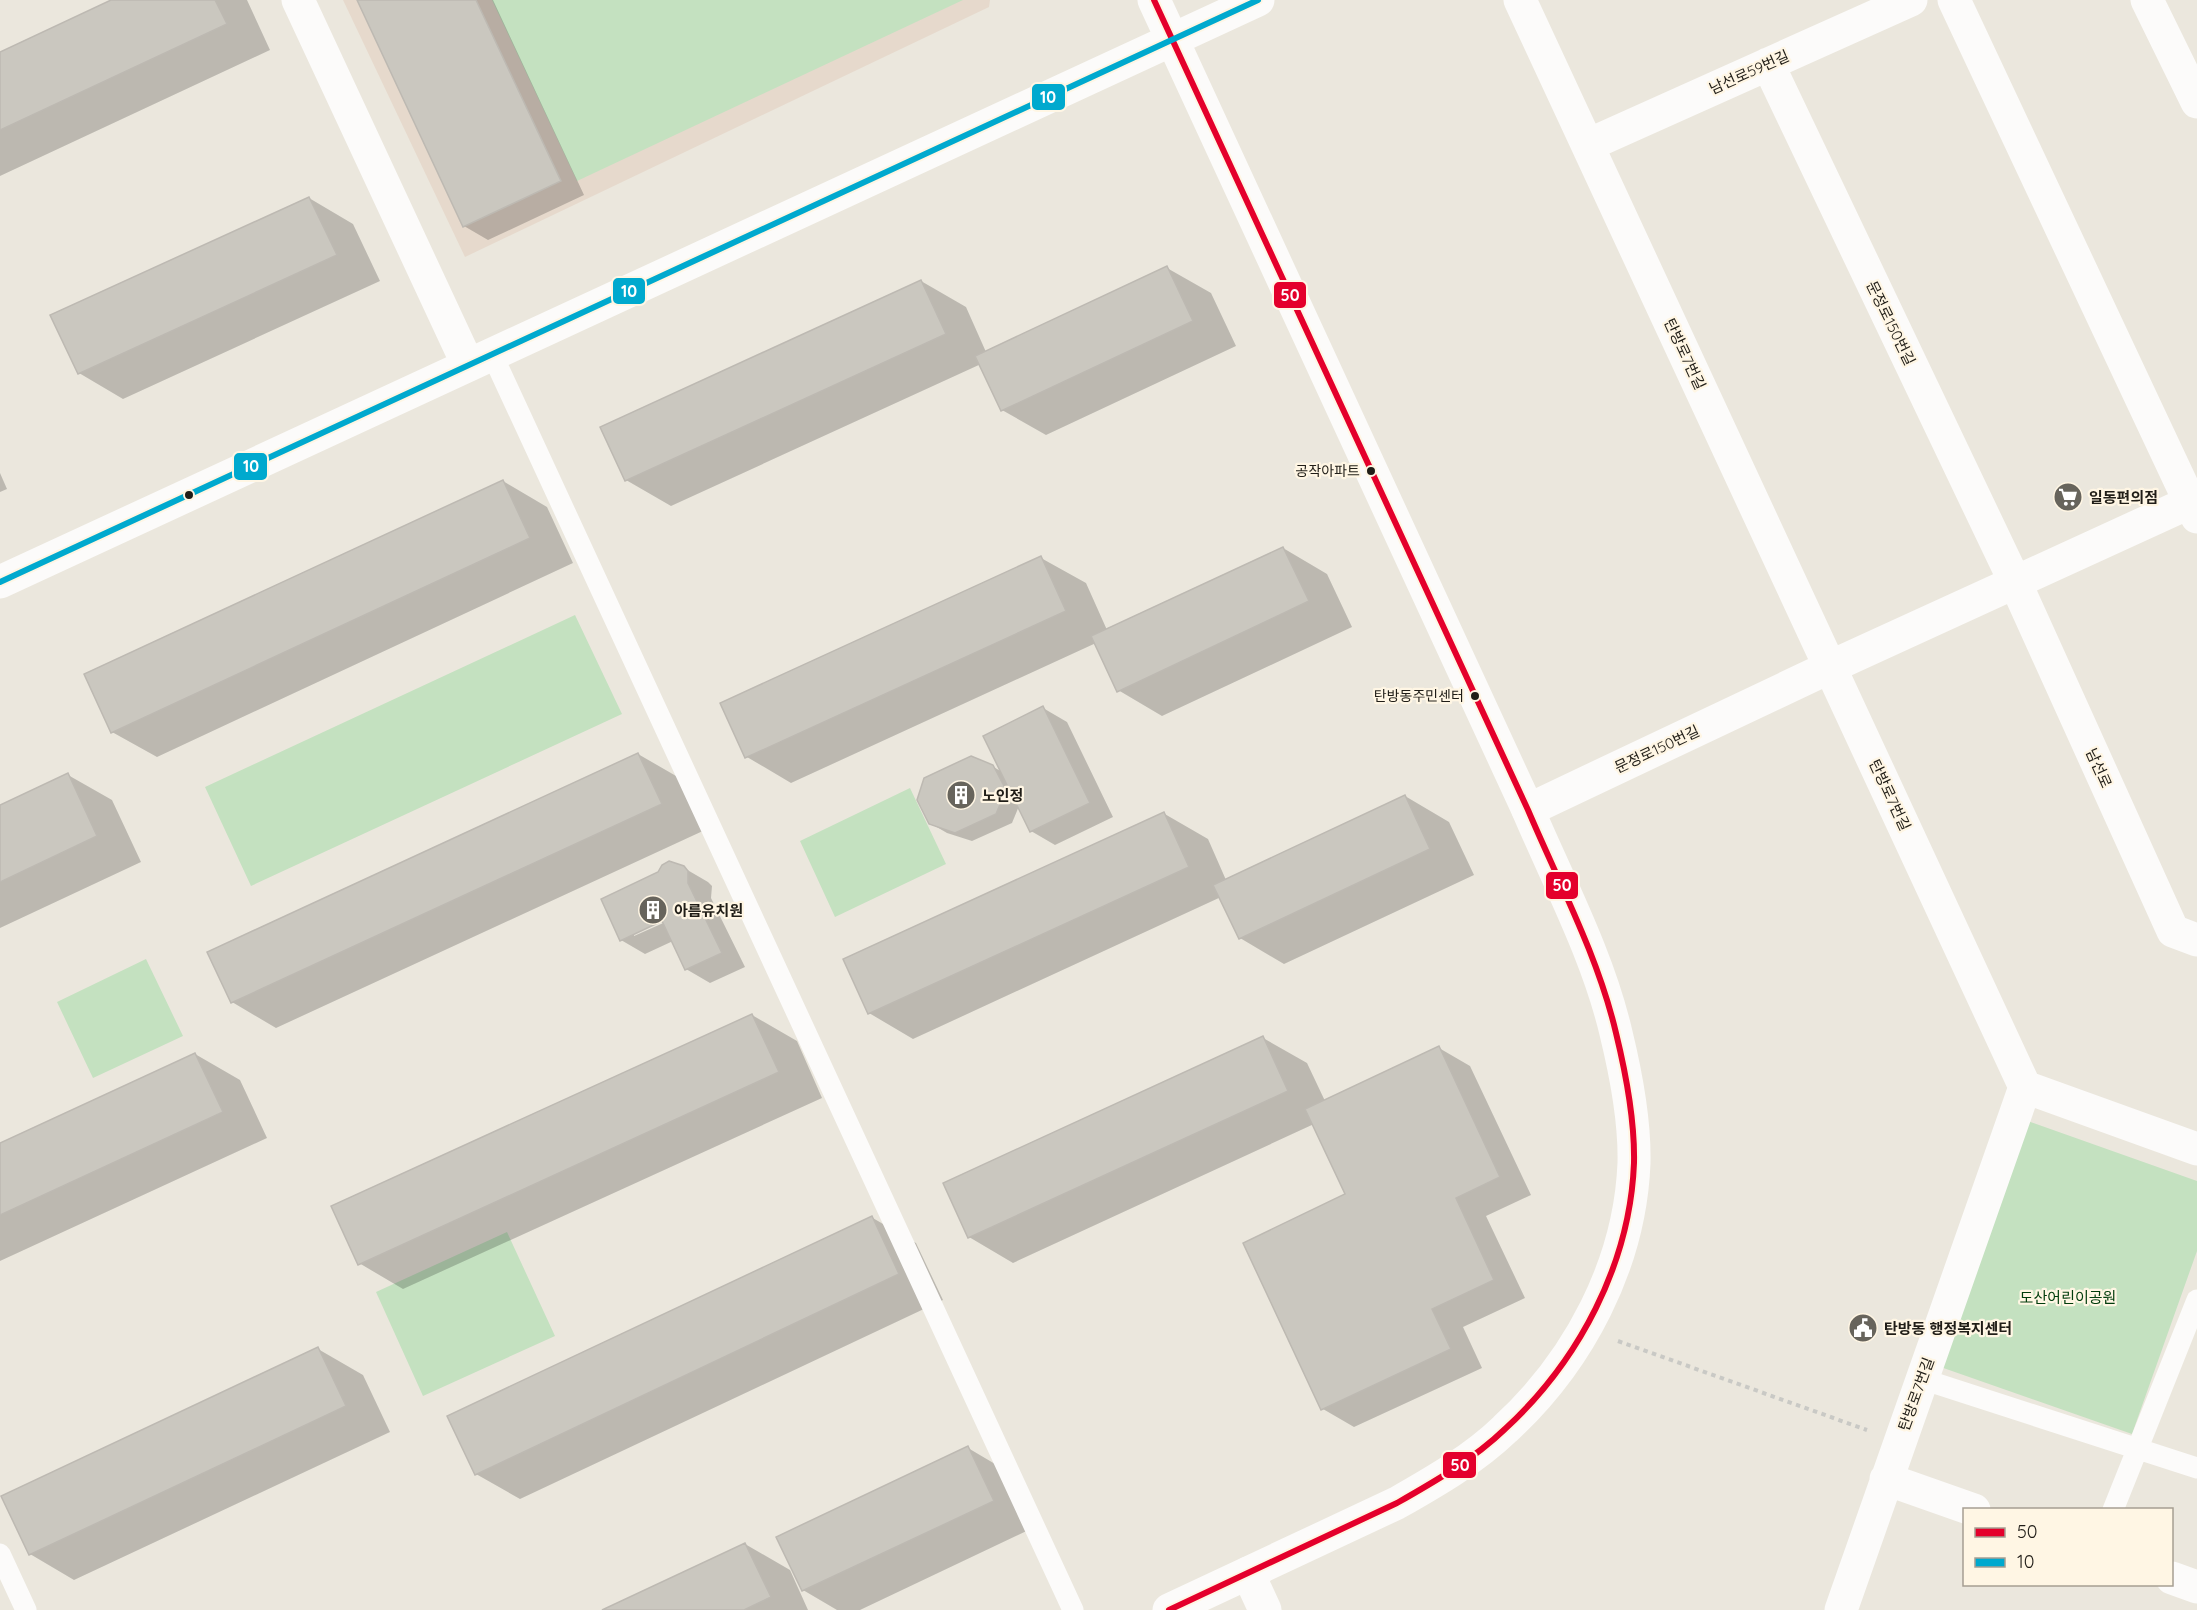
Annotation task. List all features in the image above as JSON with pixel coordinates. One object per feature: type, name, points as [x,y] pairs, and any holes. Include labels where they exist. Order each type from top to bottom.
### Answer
[{"type":"street","points":[[298,0],[480,360]]},
{"type":"street","points":[[1154,0],[1527,810],[1601,982],[1616,1032],[1632,1121],[1634,1162],[1630,1203],[1619,1251],[1601,1296],[1561,1368],[1505,1430],[1466,1460],[1397,1503],[1169,1610]]},
{"type":"street","points":[[0,582],[1258,0]]},
{"type":"street","name":"탄방로7번길","points":[[1520,0],[2025,1087],[1841,1610]]},
{"type":"street","name":"남선로59번길","points":[[1588,145],[1911,0]]},
{"type":"street","name":"문정로150번길","points":[[1527,810],[2015,582],[2195,506],[1954,0]]},
{"type":"street","points":[[2147,0],[2197,102]]},
{"type":"street","name":"문정로150번길","points":[[1768,64],[2015,582]]},
{"type":"street","name":"남선로","points":[[2015,582],[2173,930],[2197,940]]},
{"type":"street","points":[[2025,1087],[2197,1149]]},
{"type":"street","points":[[1886,1479],[1971,1508]]},
{"type":"street","points":[[1248,1574],[1265,1610]]},
{"type":"street","points":[[2173,1578],[2197,1587]]},
{"type":"lane","points":[[480,360],[1073,1610]]},
{"type":"lane","points":[[2113,1508],[2197,1300]]},
{"type":"lane","points":[[1922,1378],[2197,1468]]},
{"type":"lane","points":[[0,1554],[26,1610]]},
{"type":"path","points":[[1584,1329],[1899,1442]]},
{"type":"shaded area","points":[[343,0],[990,0],[989,7],[465,257]]},
{"type":"green space","points":[[492,0],[963,0],[577,181]]},
{"type":"green space","points":[[575,615],[622,714],[251,886],[205,787]]},
{"type":"green space","points":[[910,788],[946,864],[835,917],[800,841]]},
{"type":"green space","points":[[146,959],[183,1036],[93,1078],[57,1002]]},
{"type":"green space","name":"도산어린이공원","points":[[2019,1118],[2197,1181],[2197,1251],[2132,1434],[1932,1364]]},
{"type":"green space","points":[[507,1232],[555,1336],[423,1396],[376,1292]]},
{"type":"building","points":[[111,0],[215,0],[227,24],[0,130],[0,52]]},
{"type":"building","points":[[357,0],[476,0],[561,181],[463,227]]},
{"type":"building","points":[[309,197],[337,255],[78,374],[50,315]]},
{"type":"building","points":[[1167,266],[1193,321],[1001,411],[975,356]]},
{"type":"building","points":[[921,280],[946,334],[625,481],[600,427]]},
{"type":"building","points":[[503,480],[530,538],[111,733],[84,674]]},
{"type":"building","points":[[1283,547],[1309,601],[1117,692],[1091,636]]},
{"type":"building","points":[[1041,556],[1066,611],[745,758],[720,703]]},
{"type":"building","points":[[1043,706],[1090,803],[1030,832],[983,736]]},
{"type":"building","points":[[638,753],[662,804],[231,1003],[207,952]]},
{"type":"building","name":"노인정","points":[[971,756],[993,765],[1006,790],[996,814],[955,833],[929,824],[917,800],[924,778]]},
{"type":"building","points":[[68,773],[97,836],[0,882],[0,805]]},
{"type":"building","points":[[1405,795],[1430,849],[1239,939],[1213,885]]},
{"type":"building","points":[[1164,812],[1189,867],[868,1014],[843,959]]},
{"type":"building","name":"아름유치원","points":[[669,861],[684,866],[688,871],[688,883],[722,953],[685,970],[662,921],[620,941],[601,899],[658,872],[662,865]]},
{"type":"building","points":[[752,1014],[779,1072],[358,1265],[331,1206]]},
{"type":"building","points":[[1263,1036],[1288,1091],[968,1238],[943,1183]]},
{"type":"building","points":[[1439,1046],[1500,1177],[1456,1198],[1494,1280],[1432,1309],[1451,1349],[1321,1410],[1243,1243],[1345,1194],[1305,1109]]},
{"type":"building","points":[[195,1053],[223,1112],[0,1215],[0,1143]]},
{"type":"building","points":[[872,1216],[899,1274],[475,1475],[447,1416]]},
{"type":"building","points":[[318,1347],[346,1406],[29,1555],[1,1496]]},
{"type":"building","points":[[968,1446],[994,1501],[802,1591],[776,1537]]},
{"type":"building","points":[[745,1543],[771,1597],[744,1610],[602,1610]]},
{"type":"transit line","name":"50","points":[[1154,0],[1577,920],[1599,976],[1616,1033],[1629,1097],[1634,1147],[1630,1201],[1623,1238],[1596,1308],[1556,1373],[1505,1429],[1467,1460],[1397,1503],[1169,1610]]},
{"type":"transit line","name":"10","points":[[0,582],[1258,0]]},
{"type":"place","name":"공작아파트","points":[[1371,471]]},
{"type":"place","name":"일동편의점","points":[[2068,497]]},
{"type":"place","name":"탄방동주민센터","points":[[1475,696]]},
{"type":"place","name":"노인정","points":[[961,795]]},
{"type":"place","name":"아름유치원","points":[[653,910]]},
{"type":"place","name":"탄방동 행정복지센터","points":[[1863,1328]]}]
